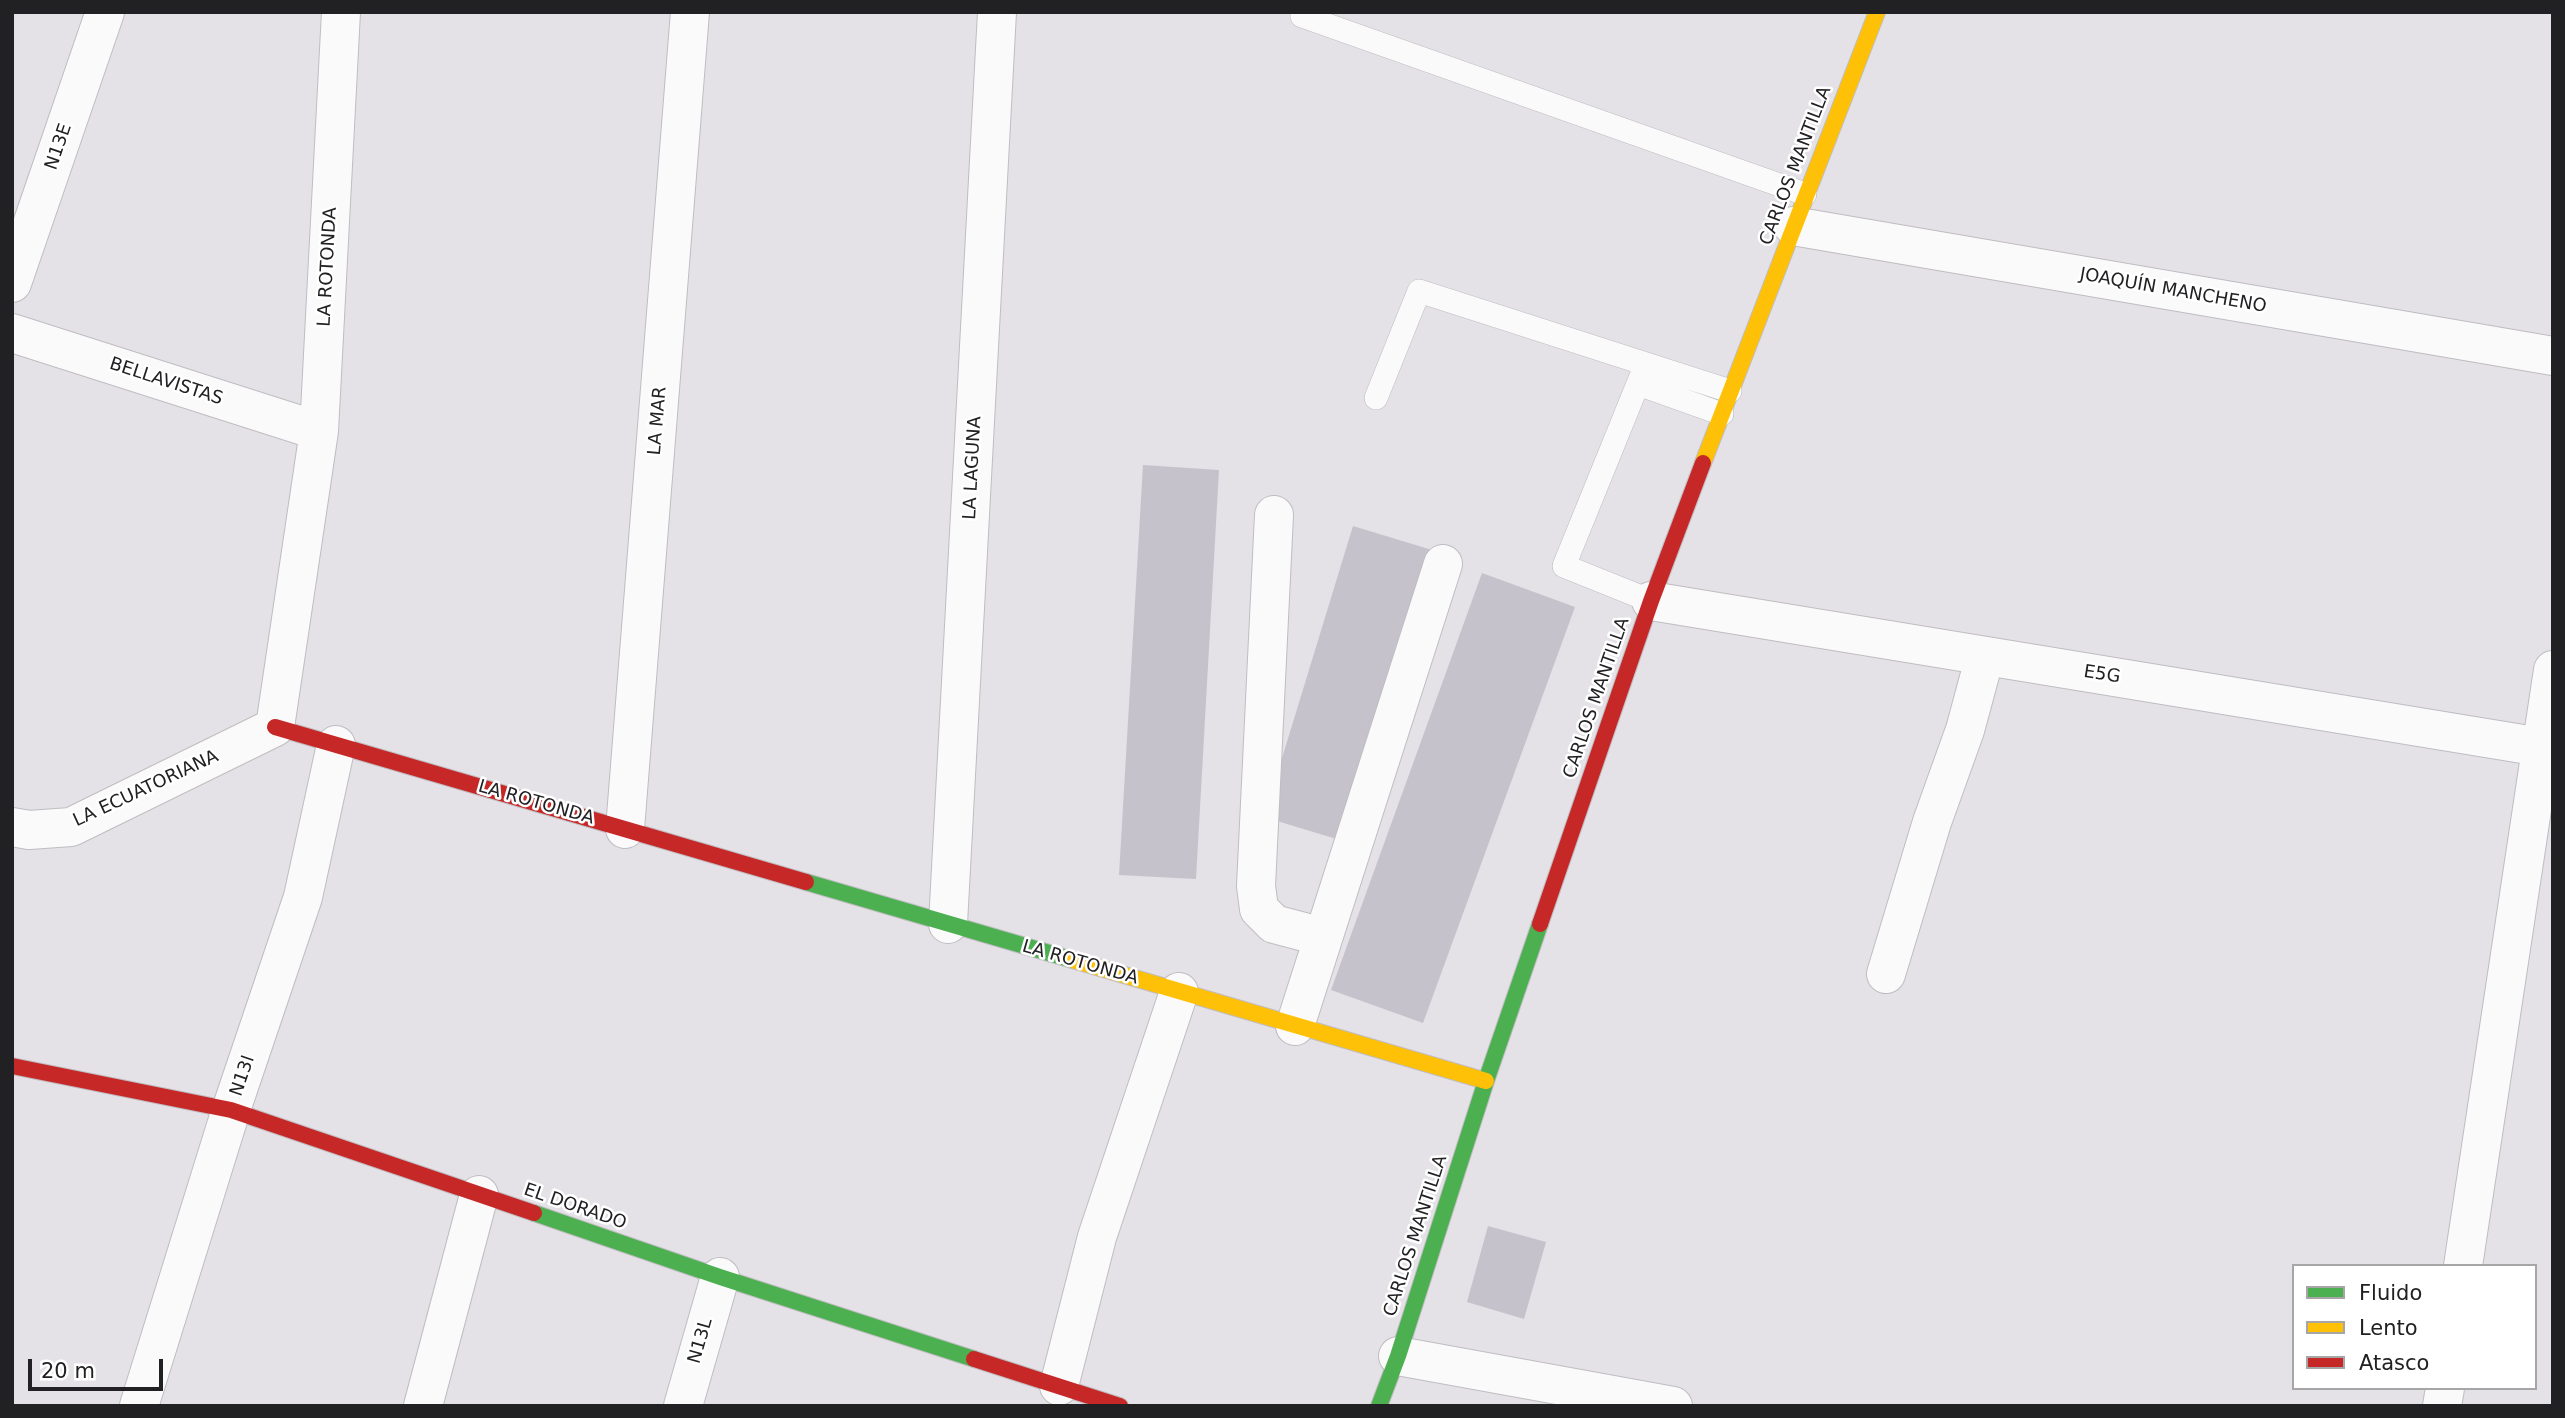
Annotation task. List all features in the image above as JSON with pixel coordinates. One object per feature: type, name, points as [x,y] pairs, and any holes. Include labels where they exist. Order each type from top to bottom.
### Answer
[{"type":"street","name":"N13E","points":[[12,283],[105,12]]},
{"type":"street","name":"LA ROTONDA","points":[[341,12],[319,431],[275,727],[1486,1081]]},
{"type":"street","name":"LA MAR","points":[[625,829],[690,12]]},
{"type":"street","name":"LA LAGUNA","points":[[948,924],[998,12]]},
{"type":"street","name":"CARLOS MANTILLA","points":[[1379,1406],[1398,1356],[1486,1081],[1651,601],[1877,12]]},
{"type":"street","name":"JOAQUÍN MANCHENO","points":[[1799,210],[2553,356]]},
{"type":"street","name":"BELLAVISTAS","points":[[12,333],[319,431]]},
{"type":"street","points":[[1274,515],[1256,886],[1259,909],[1273,924],[1323,937]]},
{"type":"street","points":[[1295,1026],[1443,564]]},
{"type":"street","name":"E5G","points":[[1651,601],[2546,748]]},
{"type":"street","points":[[1886,974],[1932,822],[1965,730],[1985,656]]},
{"type":"street","points":[[2463,1264],[2546,748],[2553,670]]},
{"type":"street","name":"LA ECUATORIANA","points":[[12,827],[29,830],[71,827],[275,727]]},
{"type":"street","name":"N13I","points":[[139,1406],[231,1110],[303,897],[336,745]]},
{"type":"street","points":[[1059,1386],[1097,1237],[1179,992]]},
{"type":"street","name":"EL DORADO","points":[[12,1066],[231,1110],[720,1277],[1120,1406]]},
{"type":"street","points":[[423,1406],[479,1195]]},
{"type":"street","name":"N13L","points":[[683,1406],[720,1277]]},
{"type":"street","points":[[1398,1356],[1673,1406]]},
{"type":"lane","points":[[1302,16],[1799,210]]},
{"type":"lane","points":[[1377,398],[1419,291],[1642,374],[1722,414]]},
{"type":"lane","points":[[1642,374],[1730,391]]},
{"type":"lane","points":[[1642,374],[1564,566],[1651,601]]},
{"type":"building","points":[[1143,465],[1219,470],[1196,879],[1119,875]]},
{"type":"building","points":[[1353,526],[1432,550],[1343,841],[1264,817]]},
{"type":"building","points":[[1482,573],[1575,607],[1423,1023],[1331,990]]},
{"type":"building","points":[[1488,1226],[1546,1242],[1524,1319],[1467,1302]]},
{"type":"traffic: fast","points":[[806,882],[1073,960]]},
{"type":"traffic: fast","points":[[1379,1406],[1398,1356],[1486,1081],[1540,924]]},
{"type":"traffic: fast","points":[[534,1213],[720,1277],[974,1359]]},
{"type":"traffic: slow","points":[[1703,463],[1877,12]]},
{"type":"traffic: slow","points":[[1073,960],[1486,1081]]},
{"type":"traffic: jam","points":[[1540,924],[1651,601],[1703,463]]},
{"type":"traffic: jam","points":[[275,727],[806,882]]},
{"type":"traffic: jam","points":[[12,1066],[231,1110],[534,1213]]},
{"type":"traffic: jam","points":[[974,1359],[1120,1406]]}]
